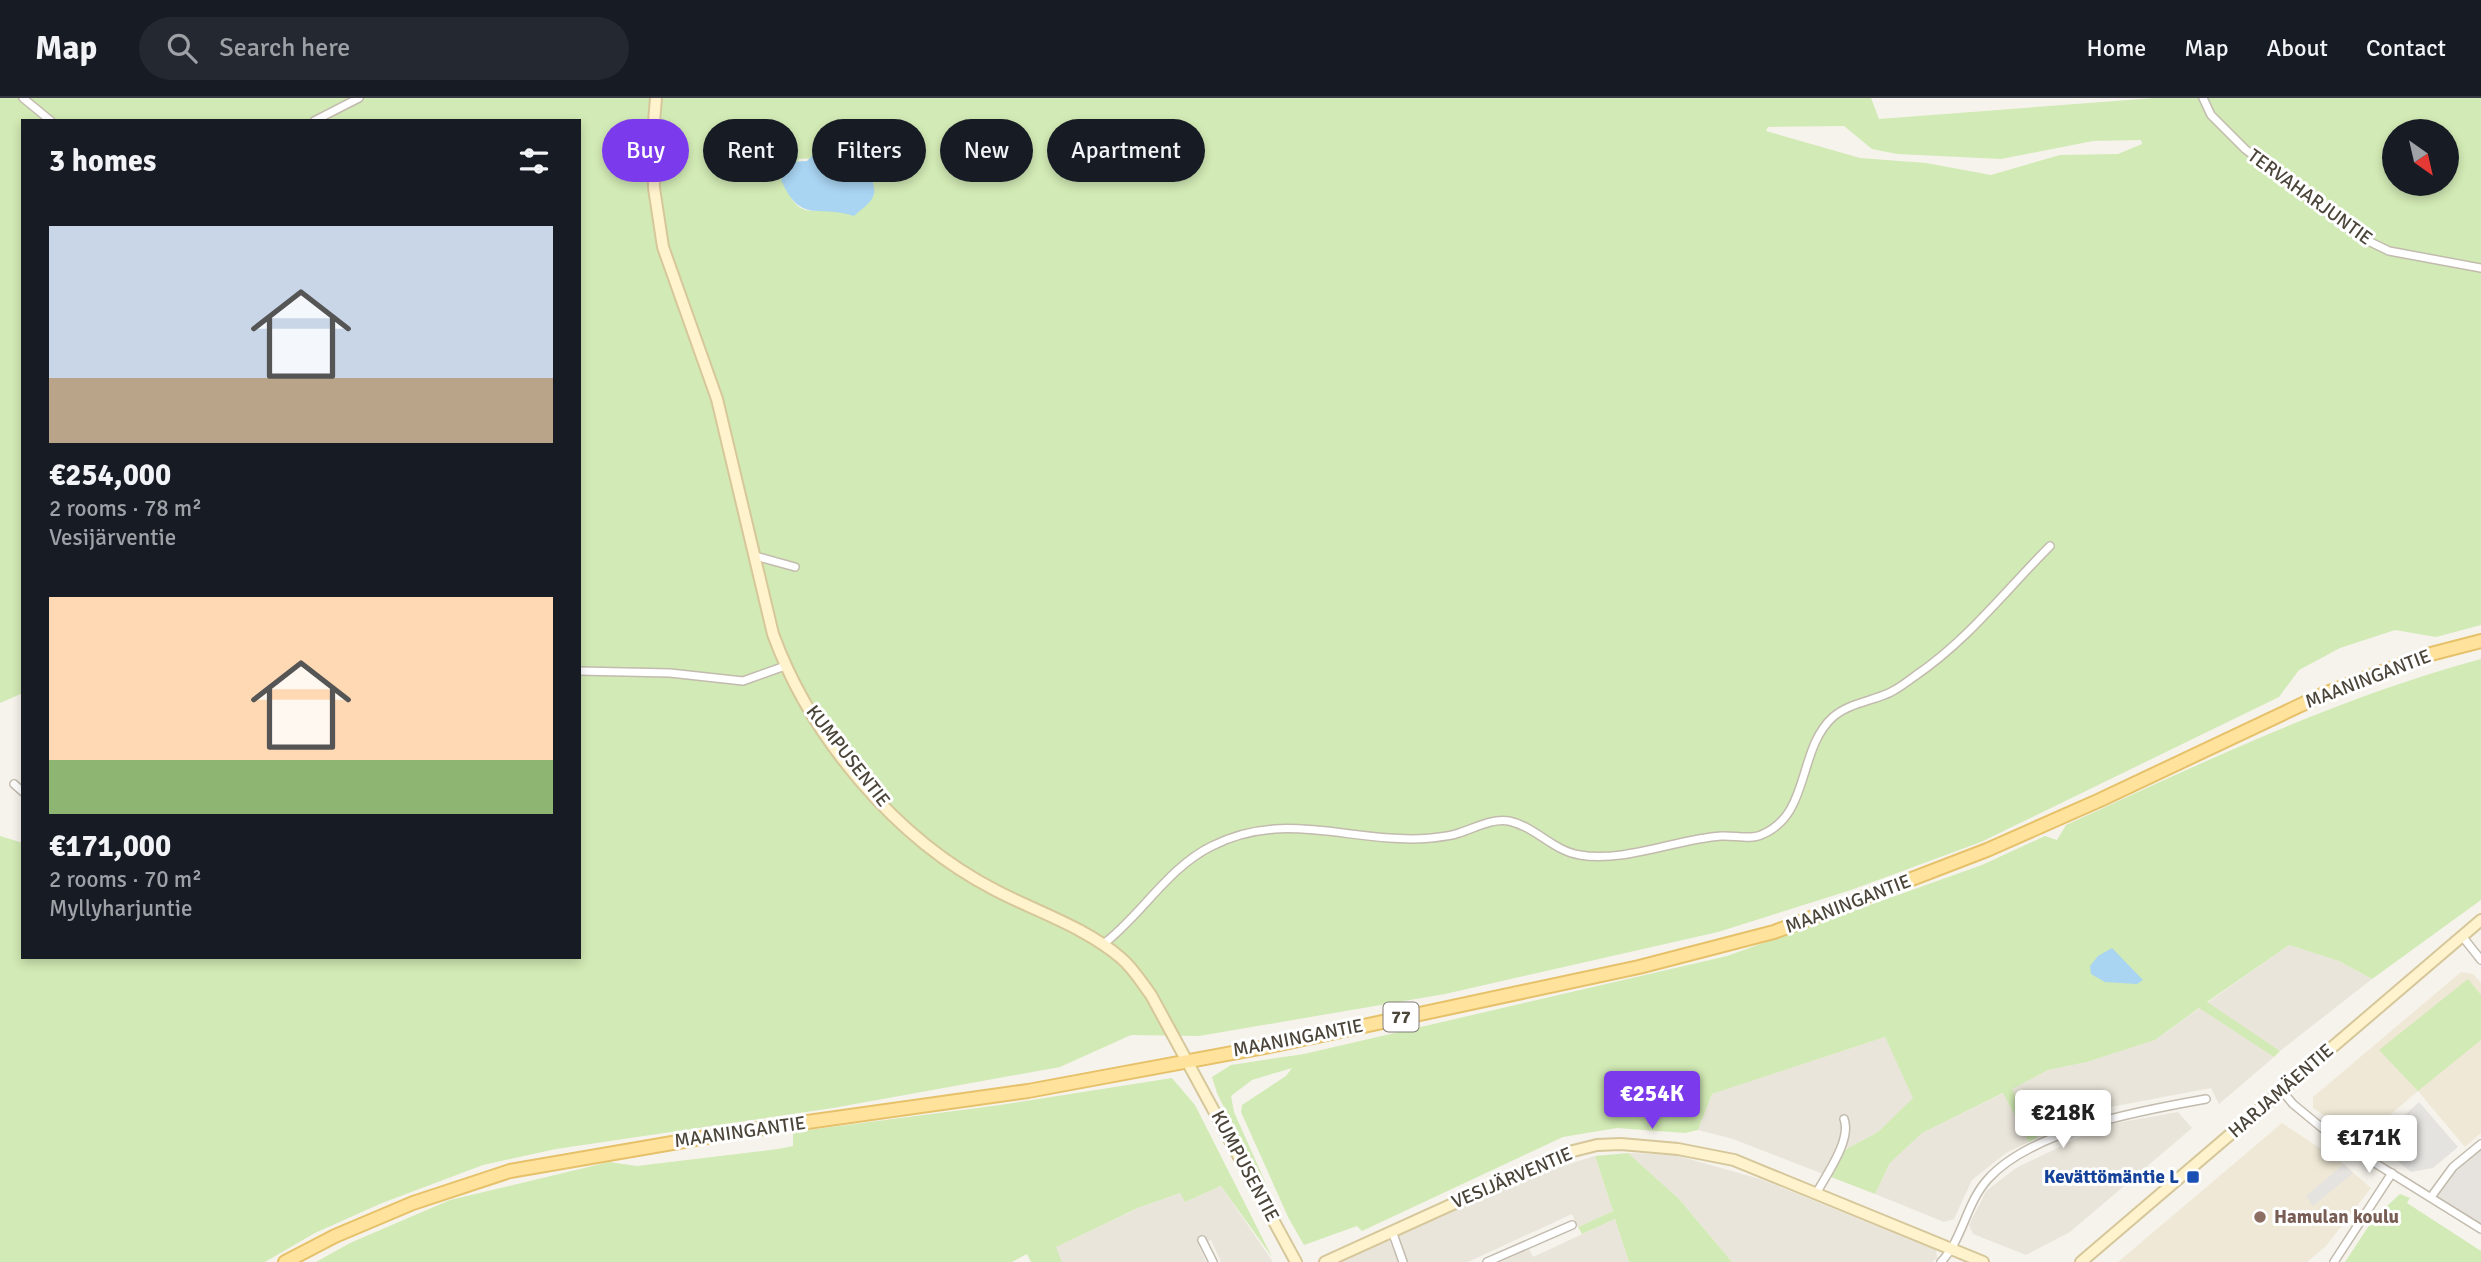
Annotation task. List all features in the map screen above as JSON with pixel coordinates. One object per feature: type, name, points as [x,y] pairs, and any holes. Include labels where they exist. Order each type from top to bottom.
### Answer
[{"type":"main road","name":"MAANINGANTIE","points":[[285,1262],[335,1236],[413,1203],[510,1171],[718,1135],[1028,1091],[1275,1045],[1639,967],[1774,932],[1987,850],[2100,800],[2300,704],[2427,655],[2481,641]]},
{"type":"street","points":[[23,98],[49,119]]},
{"type":"street","points":[[318,119],[359,98]]},
{"type":"street","name":"KUMPUSENTIE","points":[[656,98],[653,134],[654,188],[663,247],[717,399],[773,634],[785,666],[817,724],[877,798],[909,828],[964,871],[994,890],[1073,926],[1122,958],[1152,995],[1296,1262]]},
{"type":"street","name":"TERVAHARJUNTIE","points":[[2203,98],[2211,115],[2245,149],[2358,236],[2389,251],[2481,268]]},
{"type":"street","points":[[1102,946],[1201,853],[1221,842],[1273,827],[1316,828],[1404,839],[1457,834],[1482,824],[1507,821],[1526,828],[1553,846],[1578,855],[1598,857],[1704,837],[1757,837],[1783,820],[1801,789],[1809,758],[1834,716],[1891,692],[1931,665],[1975,628],[2050,546]]},
{"type":"street","points":[[755,556],[795,567]]},
{"type":"street","points":[[581,671],[670,673],[743,681],[785,666]]},
{"type":"street","points":[[14,784],[21,790]]},
{"type":"street","name":"HARJAMÄENTIE","points":[[2081,1262],[2481,920]]},
{"type":"street","points":[[2462,936],[2481,960]]},
{"type":"street","points":[[2282,1091],[2293,1104],[2333,1137],[2481,1228]]},
{"type":"street","points":[[1941,1262],[1952,1250],[1965,1217],[1987,1180],[2014,1158],[2062,1135],[2124,1114],[2206,1099]]},
{"type":"street","points":[[1816,1194],[1844,1138],[1847,1127],[1844,1119]]},
{"type":"street","name":"VESIJÄRVENTIE","points":[[1325,1262],[1514,1174],[1565,1153],[1597,1144],[1678,1149],[1734,1160],[1983,1262]]},
{"type":"street","points":[[2431,1197],[2453,1167],[2481,1144]]},
{"type":"street","points":[[2334,1262],[2392,1172]]},
{"type":"street","points":[[1487,1262],[1572,1225]]},
{"type":"street","points":[[1392,1231],[1403,1262]]},
{"type":"street","points":[[1202,1240],[1213,1262]]},
{"type":"shaded area","points":[[2289,945],[2339,961],[2372,979],[2280,1051],[2207,1003]]},
{"type":"shaded area","points":[[2461,972],[2473,974],[2481,983],[2481,1133],[2465,1147],[2418,1091],[2361,1140],[2313,1108],[2313,1097]]},
{"type":"shaded area","points":[[2200,1008],[2274,1057],[2219,1104],[2211,1088],[2100,1109],[2037,1138],[2011,1089],[2048,1070],[2087,1062],[2155,1040]]},
{"type":"shaded area","points":[[1885,1037],[1914,1098],[1878,1132],[1839,1153],[1831,1177],[1733,1139],[1698,1130],[1712,1094]]},
{"type":"shaded area","points":[[2004,1093],[2029,1142],[2006,1153],[1972,1180],[1954,1219],[1944,1222],[1875,1194],[1890,1163],[1922,1133]]},
{"type":"shaded area","points":[[2419,1102],[2458,1147],[2433,1168],[2411,1172],[2381,1148],[2390,1129]]},
{"type":"shaded area","points":[[2178,1112],[2192,1128],[2070,1232],[2026,1255],[1973,1234],[1969,1225],[1986,1191],[2016,1168],[2105,1125]]},
{"type":"shaded area","name":"Hamulan koulu","points":[[2282,1123],[2341,1162],[2371,1188],[2326,1246],[2307,1262],[2118,1262]]},
{"type":"shaded area","points":[[2481,1144],[2481,1229],[2431,1197],[2453,1167]]},
{"type":"shaded area","points":[[1628,1153],[1675,1155],[1760,1179],[1936,1250],[1937,1258],[1932,1262],[1732,1262],[1679,1199]]},
{"type":"shaded area","points":[[1595,1156],[1613,1211],[1578,1227],[1572,1214],[1468,1262],[1408,1262],[1396,1236],[1522,1178]]},
{"type":"shaded area","points":[[2344,1164],[2353,1173],[2313,1206],[2306,1196]]},
{"type":"shaded area","points":[[1221,1186],[1273,1262],[1221,1262],[1211,1240],[1199,1246],[1206,1262],[1062,1262],[1055,1247],[1139,1208],[1180,1193],[1185,1202]]},
{"type":"shaded area","points":[[1615,1219],[1629,1262],[1501,1262],[1529,1249],[1533,1257]]},
{"type":"shaded area","points":[[1389,1240],[1399,1262],[1339,1262]]},
{"type":"green space","points":[[0,98],[1871,98],[1879,119],[2155,98],[2481,98],[2481,625],[2436,637],[2395,630],[2340,648],[2299,670],[2279,697],[1981,842],[1851,890],[1718,932],[1445,994],[1199,1036],[1131,1035],[1060,1067],[833,1108],[556,1149],[483,1165],[382,1203],[315,1233],[265,1262],[0,1262],[0,836],[21,842],[21,959],[581,959],[581,119],[21,119],[21,694],[0,703]],"holes":[[[1844,126],[1872,149],[1897,154],[2001,159],[2093,141],[2141,140],[2142,144],[2118,154],[2060,155],[1991,175],[1926,163],[1860,158],[1766,131],[1768,127]]]},
{"type":"green space","points":[[2481,659],[2481,900],[2372,979],[2339,961],[2289,945],[2207,1002],[2280,1051],[2274,1057],[2199,1008],[2155,1040],[2087,1062],[2048,1070],[2012,1089],[2037,1138],[2029,1142],[2003,1093],[1922,1133],[1890,1163],[1875,1194],[1831,1177],[1839,1153],[1878,1132],[1913,1098],[1885,1037],[1712,1094],[1698,1130],[1685,1133],[1617,1128],[1563,1137],[1362,1231],[1357,1226],[1304,1245],[1289,1219],[1241,1112],[1242,1105],[1286,1076],[1292,1068],[1252,1080],[1231,1096],[1234,1112],[1267,1186],[1265,1191],[1217,1093],[1212,1077],[1231,1065],[1304,1054],[1727,956],[1982,865],[2045,836],[2057,840],[2066,825],[2270,733],[2374,693]]},
{"type":"green space","points":[[2468,979],[2481,995],[2481,1040],[2418,1091],[2379,1050]]},
{"type":"green space","points":[[1172,1078],[1195,1105],[1272,1257],[1221,1186],[1185,1202],[1180,1193],[1138,1208],[1056,1247],[1062,1262],[1031,1262],[1027,1254],[1012,1262],[316,1262],[350,1243],[450,1200],[609,1162],[637,1166],[778,1149],[793,1146],[793,1132],[1000,1105]]},
{"type":"green space","points":[[1628,1153],[1679,1199],[1732,1262],[1629,1262],[1615,1219],[1582,1234],[1578,1227],[1613,1211],[1595,1156]]},
{"type":"green space","points":[[2400,1194],[2410,1198],[2407,1203],[2481,1251],[2481,1262],[2345,1262],[2374,1218]]},
{"type":"water","points":[[812,156],[812,182],[872,182],[874,194],[871,200],[854,216],[803,208],[788,194],[782,182],[798,182],[798,162],[807,161]]},
{"type":"water","points":[[2112,948],[2143,980],[2137,984],[2105,982],[2091,974],[2090,966],[2098,956]]},
{"type":"place","name":"Kevättömäntie L","points":[[2193,1177]]},
{"type":"place","name":"Hamulan koulu","points":[[2260,1217]]}]
